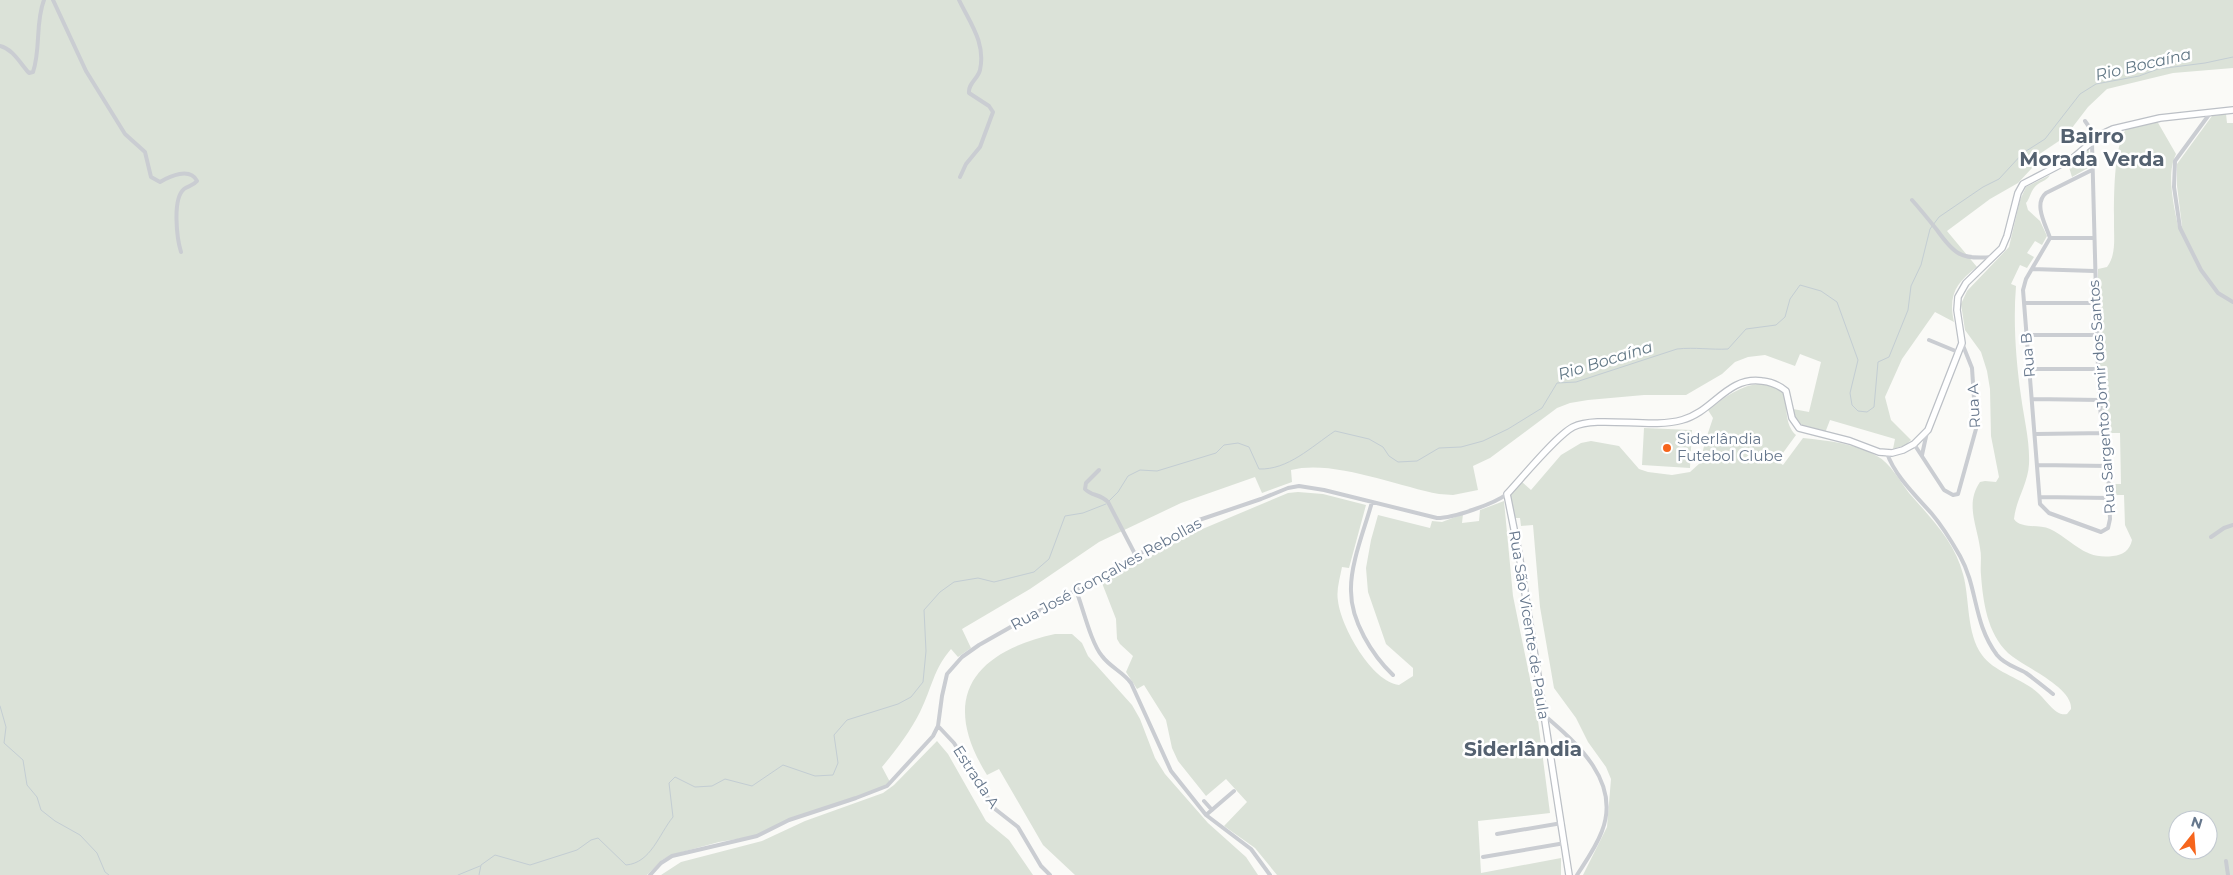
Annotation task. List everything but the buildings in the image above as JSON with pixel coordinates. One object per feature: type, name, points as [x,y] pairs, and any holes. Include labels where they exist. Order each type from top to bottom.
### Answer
[{"type":"street","points":[[0,46],[6,47],[29,73],[33,72],[44,0]]},
{"type":"street","points":[[53,0],[86,71],[125,134],[145,152],[151,177],[160,182],[171,175],[191,174],[197,181],[183,190],[177,200],[177,240],[181,252]]},
{"type":"street","points":[[960,0],[977,36],[981,51],[979,75],[969,87],[969,93],[989,106],[993,112],[980,147],[966,164],[960,178]]},
{"type":"street","points":[[1922,457],[1923,444],[1962,344],[1957,310],[1958,297],[1966,283],[1994,256],[2006,240],[2017,197],[2023,184],[2073,158],[2110,130],[2175,116],[2233,110]]},
{"type":"street","points":[[2211,112],[2174,164],[2174,187],[2180,228],[2201,270],[2218,293],[2233,302]]},
{"type":"street","points":[[2085,121],[2097,138]]},
{"type":"street","name":"Rua Sargento Jomir dos Santos","points":[[2040,497],[2041,505],[2049,512],[2095,531],[2106,530],[2110,522],[2106,433],[2101,423],[2098,369],[2092,143]]},
{"type":"street","points":[[2092,170],[2046,193],[2042,198],[2040,208],[2050,238],[2094,238]]},
{"type":"street","points":[[1912,200],[1947,245],[1963,256],[1971,258],[1994,256]]},
{"type":"street","name":"Rua B","points":[[2040,497],[2026,336],[2024,286],[2050,238]]},
{"type":"street","points":[[2032,269],[2094,271]]},
{"type":"street","points":[[2024,303],[2095,303]]},
{"type":"street","points":[[2026,336],[2097,335]]},
{"type":"street","points":[[1929,340],[1958,352]]},
{"type":"street","name":"Rua A","points":[[1922,457],[1944,490],[1954,495],[1961,489],[1976,429],[1972,371],[1962,344]]},
{"type":"street","points":[[1955,360],[1962,358],[1968,361]]},
{"type":"street","points":[[2029,369],[2098,369]]},
{"type":"street","name":"Rua José Gonçalves Rebollas","points":[[650,875],[661,863],[672,856],[757,836],[789,820],[887,786],[933,736],[938,726],[947,674],[957,662],[979,645],[1199,520],[1292,486],[1324,490],[1442,518],[1489,504],[1507,494],[1561,437],[1575,426],[1594,422],[1650,424],[1682,421],[1700,412],[1734,386],[1753,380],[1770,382],[1786,391],[1792,418],[1799,428],[1887,453]]},
{"type":"street","points":[[2032,399],[2100,400]]},
{"type":"street","points":[[1928,430],[1914,444],[1900,451],[1887,453],[1892,463],[1936,520],[1961,557],[1968,575],[1982,630],[1993,649],[2003,662],[2028,675],[2053,694]]},
{"type":"street","points":[[2036,434],[2106,433]]},
{"type":"street","points":[[1914,444],[1922,457]]},
{"type":"street","points":[[2038,465],[2108,466]]},
{"type":"street","points":[[1099,470],[1086,483],[1085,489],[1089,493],[1104,498],[1108,502],[1136,556]]},
{"type":"street","name":"Rua São Vicente de Paula","points":[[1507,494],[1519,554],[1543,715],[1562,823],[1568,875]]},
{"type":"street","points":[[2040,497],[2109,498]]},
{"type":"street","points":[[1372,502],[1350,592],[1356,615],[1367,640],[1379,660],[1393,675]]},
{"type":"street","points":[[2211,537],[2224,528],[2233,525]]},
{"type":"street","points":[[1076,590],[1097,649],[1102,657],[1131,682],[1155,733],[1166,762],[1176,779],[1206,815],[1251,849],[1270,875]]},
{"type":"street","points":[[1543,715],[1566,734],[1594,766],[1605,789],[1606,812],[1602,831],[1577,875]]},
{"type":"street","name":"Estrada A","points":[[938,726],[954,743],[995,809],[1018,827],[1041,866],[1050,875]]},
{"type":"street","points":[[1206,815],[1234,791]]},
{"type":"street","points":[[1204,801],[1212,810]]},
{"type":"street","points":[[1497,834],[1562,823]]},
{"type":"street","points":[[1483,857],[1565,843]]},
{"type":"street","points":[[2226,860],[2228,875]]},
{"type":"shaded area","points":[[0,0],[2233,0],[2233,68],[2173,73],[2107,89],[2088,107],[2065,137],[2038,155],[2032,168],[2018,183],[1990,199],[1947,231],[1977,267],[1955,290],[1952,304],[1954,322],[1935,312],[1902,359],[1885,397],[1891,420],[1911,440],[1906,445],[1893,449],[1895,439],[1830,420],[1825,433],[1804,426],[1797,420],[1793,409],[1809,412],[1821,362],[1800,354],[1795,366],[1765,355],[1748,357],[1735,362],[1722,374],[1686,395],[1644,395],[1588,400],[1570,403],[1557,408],[1490,458],[1473,466],[1478,490],[1453,495],[1439,494],[1345,471],[1307,468],[1291,470],[1292,482],[1262,493],[1255,477],[1181,503],[1099,542],[1030,589],[962,629],[971,648],[958,657],[951,649],[940,664],[916,719],[882,767],[890,782],[881,788],[787,820],[756,836],[719,842],[671,855],[662,860],[647,875],[0,875]]},
{"type":"shaded area","points":[[2226,114],[2227,123],[2233,123],[2233,875],[1583,875],[1607,827],[1611,779],[1606,767],[1588,742],[1576,718],[1554,688],[1540,607],[1533,525],[1521,526],[1520,518],[1514,518],[1510,494],[1522,482],[1531,490],[1561,455],[1581,443],[1591,441],[1619,446],[1639,469],[1648,472],[1672,475],[1690,472],[1700,463],[1713,418],[1708,410],[1744,387],[1764,384],[1774,387],[1784,394],[1788,421],[1796,435],[1777,461],[1783,465],[1803,438],[1851,445],[1882,459],[1933,521],[1954,551],[1963,574],[1973,637],[1982,655],[2001,671],[2032,688],[2055,711],[2067,714],[2071,709],[2064,693],[2056,685],[2008,653],[1995,636],[1987,616],[1982,585],[1981,551],[1973,515],[1973,498],[1980,482],[1996,482],[1999,477],[1991,436],[1990,389],[1987,371],[1981,352],[1965,330],[1961,304],[1967,291],[2009,247],[2020,200],[2026,187],[2050,175],[2036,186],[2026,203],[2028,210],[2040,221],[2047,236],[2042,245],[2035,241],[2027,253],[2034,257],[2027,268],[2020,265],[2011,284],[2016,286],[2016,355],[2029,455],[2027,478],[2014,519],[2021,524],[2050,529],[2080,549],[2094,555],[2113,556],[2123,553],[2130,547],[2132,540],[2125,525],[2124,495],[2112,495],[2112,484],[2121,484],[2120,433],[2109,433],[2101,402],[2098,269],[2107,267],[2113,252],[2116,162],[2126,129],[2157,121],[2176,154],[2171,180],[2178,226],[2182,226],[2177,186],[2177,164],[2212,116]]},
{"type":"shaded area","points":[[2089,149],[2088,168],[2072,177],[2068,164]]},
{"type":"shaded area","name":"Siderlândia Futebol Clube","points":[[1644,428],[1692,430],[1690,468],[1642,465]]},
{"type":"shaded area","points":[[1288,493],[1323,494],[1366,505],[1349,568],[1342,567],[1338,588],[1340,612],[1352,638],[1369,664],[1389,682],[1399,685],[1413,676],[1413,668],[1386,644],[1368,592],[1366,568],[1378,515],[1430,528],[1432,521],[1442,522],[1463,514],[1462,523],[1479,521],[1480,510],[1504,501],[1513,596],[1537,713],[1550,813],[1478,821],[1481,873],[1561,858],[1561,875],[1277,875],[1255,848],[1224,826],[1247,802],[1226,779],[1206,796],[1178,761],[1172,748],[1166,720],[1144,685],[1137,689],[1126,672],[1133,656],[1117,639],[1116,619],[1102,583],[1193,533]]},
{"type":"shaded area","points":[[1055,634],[1072,634],[1082,643],[1088,656],[1132,705],[1140,719],[1155,758],[1165,774],[1208,823],[1246,857],[1258,875],[1075,875],[1043,845],[999,769],[987,775],[973,748],[966,723],[966,701],[972,682],[985,666],[1003,653],[1027,642]]},
{"type":"shaded area","points":[[937,741],[948,754],[986,821],[1009,840],[1033,875],[661,875],[681,862],[762,841],[805,821],[883,793],[894,785]]},
{"type":"waterway","name":"Rio Bocaína","points":[[1109,501],[1118,492],[1128,476],[1140,470],[1157,471],[1216,453],[1224,445],[1238,443],[1249,447],[1259,469],[1280,466],[1289,462],[1335,431],[1369,439],[1383,447],[1389,456],[1398,462],[1417,461],[1439,448],[1461,447],[1483,441],[1508,429],[1542,408],[1557,383],[1576,382],[1677,349],[1728,349],[1746,329],[1776,325],[1785,317],[1790,299],[1800,285],[1821,291],[1837,302],[1858,360],[1850,393],[1852,405],[1858,411],[1867,412],[1874,407],[1878,362],[1889,357],[1908,310],[1911,286],[1921,265],[1930,229],[1939,217],[1983,187],[1999,179],[2023,153],[2045,139],[2080,94],[2096,84],[2139,76],[2158,69],[2205,63],[2233,57]]},
{"type":"waterway","name":"Rio Bocaína","points":[[479,875],[481,865],[495,855],[530,865],[577,850],[591,840],[598,838],[626,865],[635,863],[654,847],[673,817],[669,783],[675,777],[695,787],[712,786],[725,779],[752,786],[783,765],[815,776],[833,775],[838,763],[834,735],[847,720],[898,704],[911,697],[923,682],[926,651],[924,610],[940,592],[954,582],[978,578],[994,582],[1034,572],[1049,559],[1065,516],[1083,513],[1106,504]]},
{"type":"waterway","points":[[0,706],[6,727],[4,743],[23,760],[27,785],[37,797],[41,810],[55,821],[80,835],[97,853],[105,872],[109,875]]},
{"type":"waterway","points":[[458,875],[480,866]]},
{"type":"place","name":"Siderlândia Futebol Clube","points":[[1667,448]]},
{"type":"district","name":"Bairro Morada Verda","points":[[2092,148]]},
{"type":"district","name":"Siderlândia","points":[[1523,749]]}]
